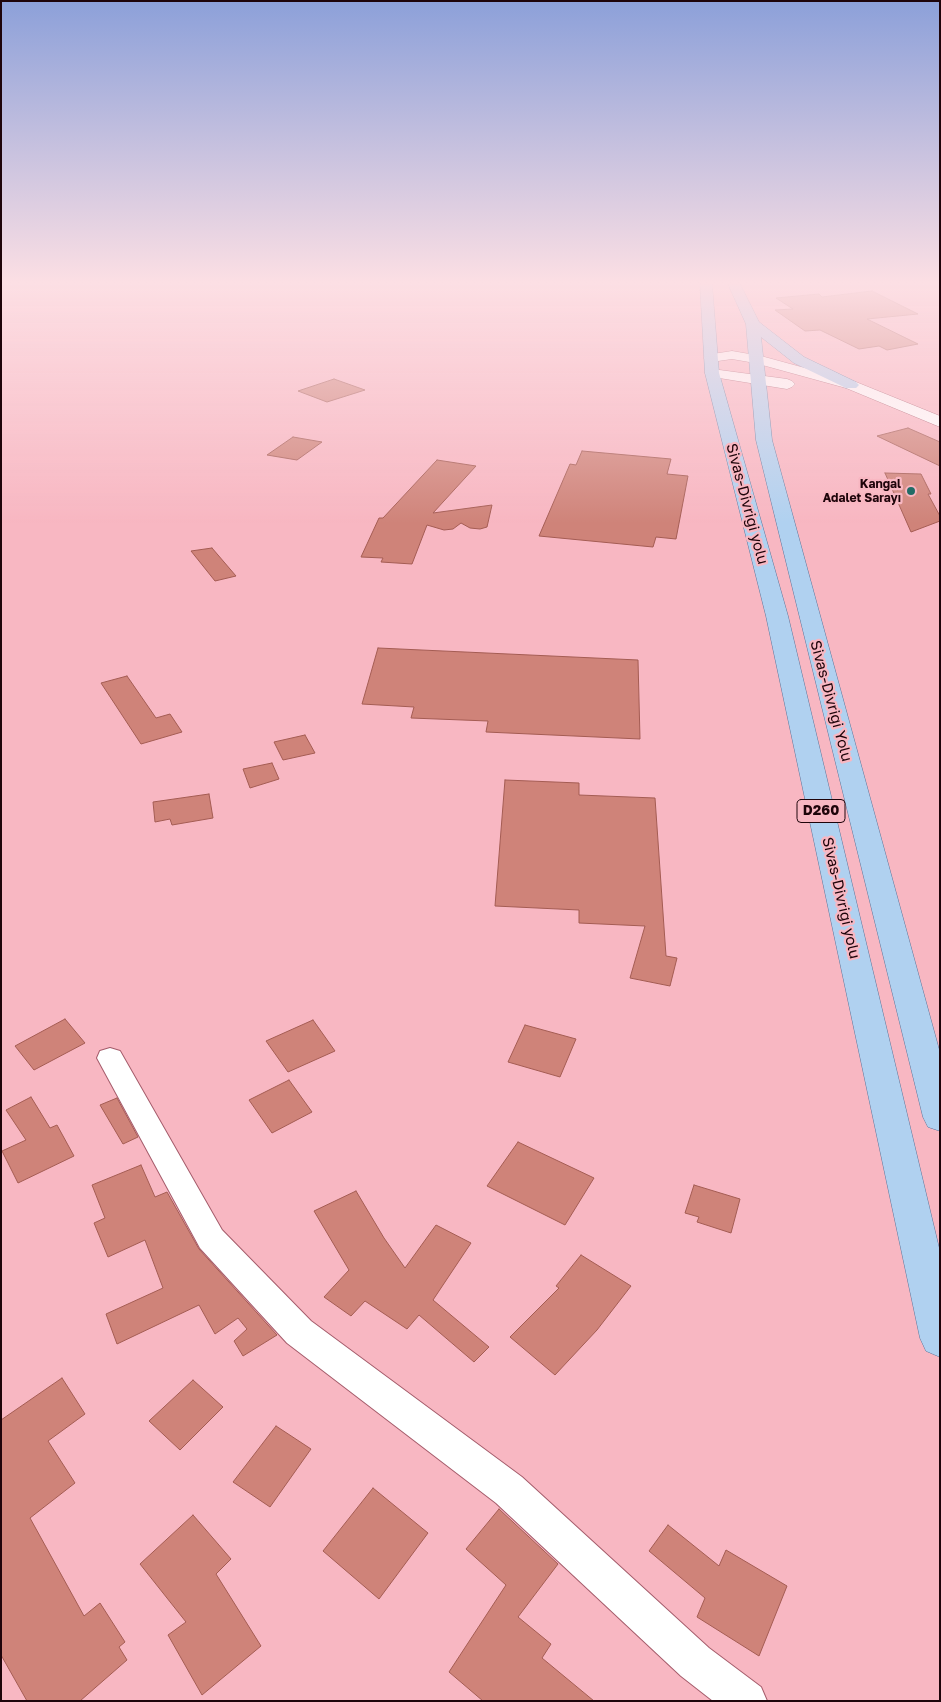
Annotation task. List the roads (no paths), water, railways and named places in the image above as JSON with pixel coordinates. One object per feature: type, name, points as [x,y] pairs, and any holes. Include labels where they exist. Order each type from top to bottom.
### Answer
[{"type":"main road","name":"Sivas-Divriği Yolu","points":[[756,363],[764,440],[940,1117]]},
{"type":"main road","points":[[806,363],[850,385]]},
{"type":"main road","name":"Sivas-Divriği yolu","points":[[711,366],[777,616],[940,1338]]},
{"type":"street","points":[[711,366],[716,363]]},
{"type":"street","points":[[745,363],[756,370],[856,396],[940,427]]},
{"type":"street","points":[[711,366],[756,370],[850,385],[940,422]]},
{"type":"street","points":[[110,1058],[211,1239],[299,1332],[509,1490],[695,1662],[747,1701]]},
{"type":"place","name":"Kangal Adalet Sarayı","points":[[911,491]]}]
